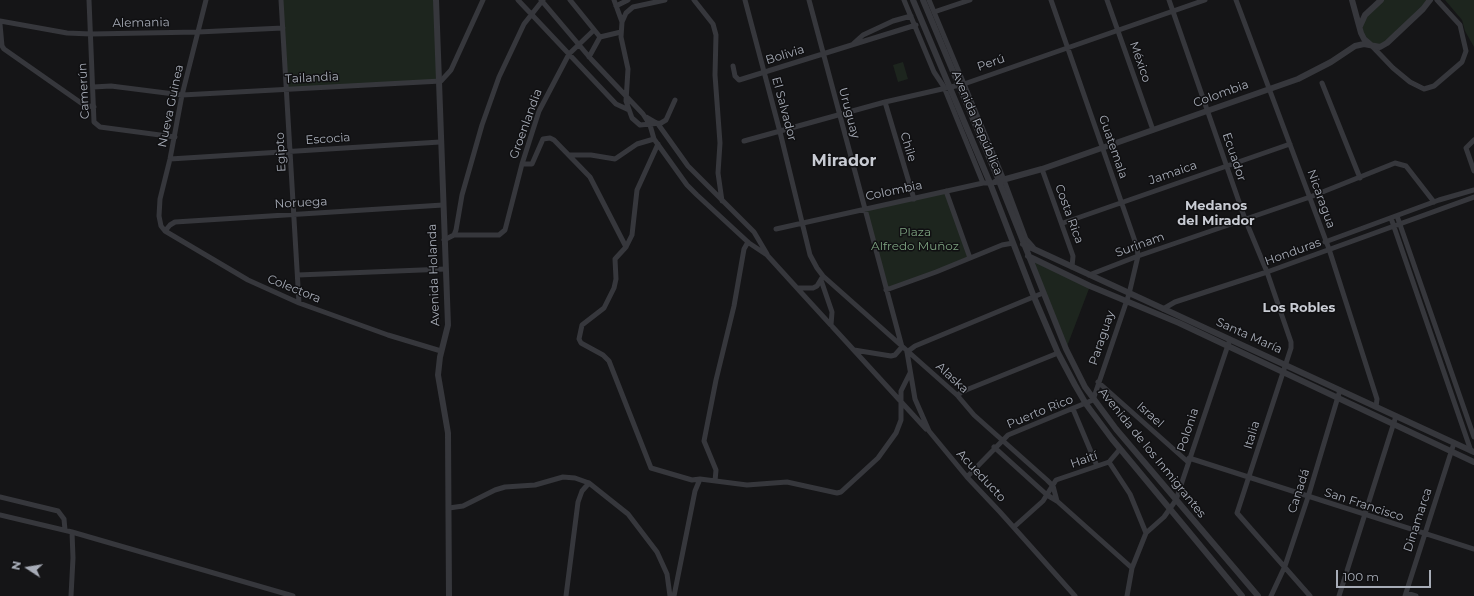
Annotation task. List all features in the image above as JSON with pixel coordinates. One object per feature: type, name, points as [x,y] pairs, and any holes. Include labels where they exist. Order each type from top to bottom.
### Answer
[{"type":"street","name":"Camerún","points":[[89,0],[94,122],[100,127],[175,137]]},
{"type":"street","name":"Nueva Guinea","points":[[165,231],[160,226],[160,199],[175,137],[182,95],[206,0]]},
{"type":"street","name":"Egipto","points":[[281,0],[292,152],[299,303]]},
{"type":"street","name":"Avenida Holanda","points":[[436,0],[440,142],[448,325],[441,351],[438,375],[448,423],[449,596]]},
{"type":"street","points":[[438,81],[445,78],[451,70],[483,0]]},
{"type":"street","points":[[518,0],[616,104],[629,110]]},
{"type":"street","points":[[444,240],[454,235],[462,195],[491,99],[513,45],[531,14],[542,0],[578,44],[644,116],[650,125],[654,139],[687,185],[748,242],[767,254]]},
{"type":"street","points":[[570,0],[600,37]]},
{"type":"street","points":[[614,0],[622,22]]},
{"type":"street","points":[[616,6],[628,0]]},
{"type":"street","points":[[665,0],[633,7],[626,14],[622,22],[621,32],[629,82],[626,96],[629,110],[635,122],[640,125],[658,124],[666,120],[675,100]]},
{"type":"street","points":[[694,0],[713,24],[716,36],[715,75],[720,143],[718,173],[722,201]]},
{"type":"street","name":"El Salvador","points":[[745,0],[780,132],[810,255],[822,278]]},
{"type":"street","name":"Uruguay","points":[[809,0],[902,347]]},
{"type":"street","points":[[904,0],[916,25],[934,72],[947,87],[983,183]]},
{"type":"street","name":"Avenida República","points":[[913,0],[947,87],[990,183],[1013,243],[1019,254]]},
{"type":"street","name":"Avenida República","points":[[923,0],[961,84],[1001,180],[1024,244]]},
{"type":"street","points":[[929,0],[961,84]]},
{"type":"street","points":[[934,12],[970,0]]},
{"type":"street","name":"Guatemala","points":[[1051,0],[1138,247],[1138,256],[1126,301]]},
{"type":"street","name":"México","points":[[1107,0],[1153,130]]},
{"type":"street","name":"Ecuador","points":[[1169,0],[1245,219],[1267,272],[1291,342],[1291,348],[1285,364]]},
{"type":"street","name":"Perú","points":[[744,142],[885,102],[961,84],[1205,0]]},
{"type":"street","name":"Nicaragua","points":[[1236,0],[1310,197],[1325,242],[1329,249],[1377,399],[1376,407]]},
{"type":"street","points":[[1352,0],[1359,27],[1364,39],[1372,45],[1393,68],[1410,82],[1424,89],[1434,86],[1462,62],[1466,51],[1460,25],[1437,0]]},
{"type":"street","points":[[1359,27],[1365,15],[1381,0]]},
{"type":"street","name":"Colombia","points":[[776,229],[983,183],[990,183],[1042,169],[1269,89],[1310,73],[1331,62],[1355,46],[1372,45],[1380,47],[1387,43],[1423,10],[1430,0]]},
{"type":"street","name":"Bolivia","points":[[852,45],[863,35],[893,21],[911,16]]},
{"type":"street","name":"Alemania","points":[[0,21],[67,33],[91,34],[198,32],[283,28]]},
{"type":"street","points":[[0,24],[2,46],[4,49],[84,105],[94,107]]},
{"type":"street","name":"Bolivia","points":[[733,66],[735,76],[739,80],[916,25]]},
{"type":"street","name":"Groenlandia","points":[[454,235],[499,235],[505,230],[522,164],[539,111],[562,65],[578,44],[594,30]]},
{"type":"street","points":[[600,37],[621,32]]},
{"type":"street","points":[[590,57],[600,37]]},
{"type":"street","name":"Tailandia","points":[[93,87],[111,86],[182,95],[438,81]]},
{"type":"street","points":[[1322,83],[1360,178]]},
{"type":"street","name":"Chile","points":[[885,102],[914,199]]},
{"type":"street","points":[[644,116],[658,124],[688,166],[754,232],[767,254],[932,436]]},
{"type":"street","points":[[522,164],[532,164],[541,142],[546,138],[554,140],[590,177],[626,247]]},
{"type":"street","points":[[569,155],[591,155],[615,159],[637,144],[654,139]]},
{"type":"street","points":[[1474,140],[1466,148],[1474,171]]},
{"type":"street","name":"Escocia","points":[[170,159],[440,142]]},
{"type":"street","points":[[658,144],[636,190],[632,235],[626,247],[615,260],[616,279],[609,298],[604,308],[582,325],[579,339],[581,343],[604,355],[609,361],[651,468],[683,478],[747,485],[788,482],[837,493],[841,492],[878,458],[890,444],[901,420],[901,391],[910,373]]},
{"type":"street","name":"Jamaica","points":[[1063,223],[1122,201],[1290,144]]},
{"type":"street","name":"Surinam","points":[[1089,275],[1138,256],[1310,197],[1395,163],[1406,166],[1434,202]]},
{"type":"street","name":"Costa Rica","points":[[1042,169],[1063,223],[1073,256],[1072,267]]},
{"type":"street","points":[[1001,180],[1026,239],[1038,252]]},
{"type":"street","points":[[1473,190],[1474,197]]},
{"type":"street","name":"Honduras","points":[[1325,242],[1434,202],[1473,190]]},
{"type":"street","points":[[946,191],[970,258]]},
{"type":"street","name":"Honduras","points":[[1163,309],[1175,302],[1267,272],[1474,197]]},
{"type":"street","name":"Noruega","points":[[165,231],[175,222],[295,213],[443,205]]},
{"type":"street","points":[[1397,216],[1474,438]]},
{"type":"street","points":[[1391,218],[1473,452]]},
{"type":"street","name":"Colectora","points":[[165,231],[233,273],[299,303],[388,335],[441,351]]},
{"type":"street","points":[[715,481],[716,470],[704,441],[716,380],[734,306],[741,261],[744,249],[748,242]]},
{"type":"street","points":[[886,290],[936,272],[1002,245],[1013,243]]},
{"type":"street","name":"Santa María","points":[[1013,243],[1024,244],[1038,252],[1376,407],[1452,452],[1474,462]]},
{"type":"street","name":"Avenida de los Inmigrantes","points":[[1024,244],[1066,349],[1093,400],[1258,596]]},
{"type":"street","name":"Santa María","points":[[1019,254],[1029,256],[1126,301],[1179,323],[1338,397],[1473,452]]},
{"type":"street","name":"Avenida de los Inmigrantes","points":[[1019,254],[1034,297],[1058,353],[1086,404],[1120,449],[1242,596]]},
{"type":"street","points":[[298,275],[446,269]]},
{"type":"street","points":[[797,288],[813,288],[822,278]]},
{"type":"street","points":[[822,278],[832,312],[832,325]]},
{"type":"street","name":"Alaska","points":[[822,278],[958,395],[974,415],[1053,486]]},
{"type":"street","points":[[907,352],[915,346],[1043,293]]},
{"type":"street","name":"Paraguay","points":[[1093,400],[1126,301]]},
{"type":"street","name":"Polonia","points":[[1146,533],[1159,523],[1176,500],[1226,346],[1230,339]]},
{"type":"street","points":[[854,350],[891,356],[895,355],[902,347]]},
{"type":"street","name":"Acueducto","points":[[907,352],[919,412],[932,436],[966,477],[1014,527],[1075,596]]},
{"type":"street","points":[[958,395],[966,390],[1058,353]]},
{"type":"street","name":"Italia","points":[[1285,364],[1237,513],[1285,566]]},
{"type":"street","name":"Israel","points":[[1098,382],[1188,460]]},
{"type":"street","name":"Canadá","points":[[1272,596],[1285,566],[1308,497],[1340,390]]},
{"type":"street","name":"Puerto Rico","points":[[966,477],[994,447],[1014,432],[1093,400]]},
{"type":"street","points":[[1073,409],[1097,466]]},
{"type":"street","points":[[1338,596],[1395,419]]},
{"type":"street","name":"Dinamarca","points":[[1406,594],[1454,443]]},
{"type":"street","points":[[994,447],[1132,568]]},
{"type":"street","name":"Haití","points":[[1053,486],[1056,480],[1108,462],[1120,449]]},
{"type":"street","name":"San Francisco","points":[[1188,460],[1474,549]]},
{"type":"street","points":[[1108,462],[1130,494],[1146,533],[1132,568],[1127,596]]},
{"type":"street","points":[[449,508],[463,506],[495,490],[505,487],[535,485],[563,477],[575,478],[589,483],[628,514],[657,552],[666,574],[670,596]]},
{"type":"street","points":[[674,596],[695,491],[700,479]]},
{"type":"street","points":[[566,596],[578,502],[582,491],[589,483]]},
{"type":"street","points":[[1014,527],[1043,501],[1053,486]]},
{"type":"street","points":[[1053,486],[1057,501]]},
{"type":"street","points":[[0,497],[58,511],[64,519],[65,530]]},
{"type":"street","points":[[0,515],[65,530],[293,596]]},
{"type":"street","points":[[71,596],[73,558],[72,532]]},
{"type":"street","points":[[1285,566],[1310,596]]},
{"type":"street","points":[[1406,594],[1416,596]]},
{"type":"green space","points":[[281,0],[436,0],[438,81],[288,90]]},
{"type":"green space","points":[[1381,0],[1430,0],[1380,47],[1364,39],[1361,21]]},
{"type":"green space","points":[[1445,0],[1474,0],[1474,47],[1465,31],[1462,20]]},
{"type":"green space","points":[[903,62],[908,79],[898,82],[893,65]]},
{"type":"green space","name":"Plaza Alfredo Muñoz","points":[[946,191],[970,258],[886,290],[865,209]]},
{"type":"green space","points":[[1029,257],[1090,286],[1066,349]]},
{"type":"district","name":"Mirador","points":[[844,161]]},
{"type":"district","name":"Medanos del Mirador","points":[[1216,214]]},
{"type":"district","name":"Los Robles","points":[[1299,308]]}]
